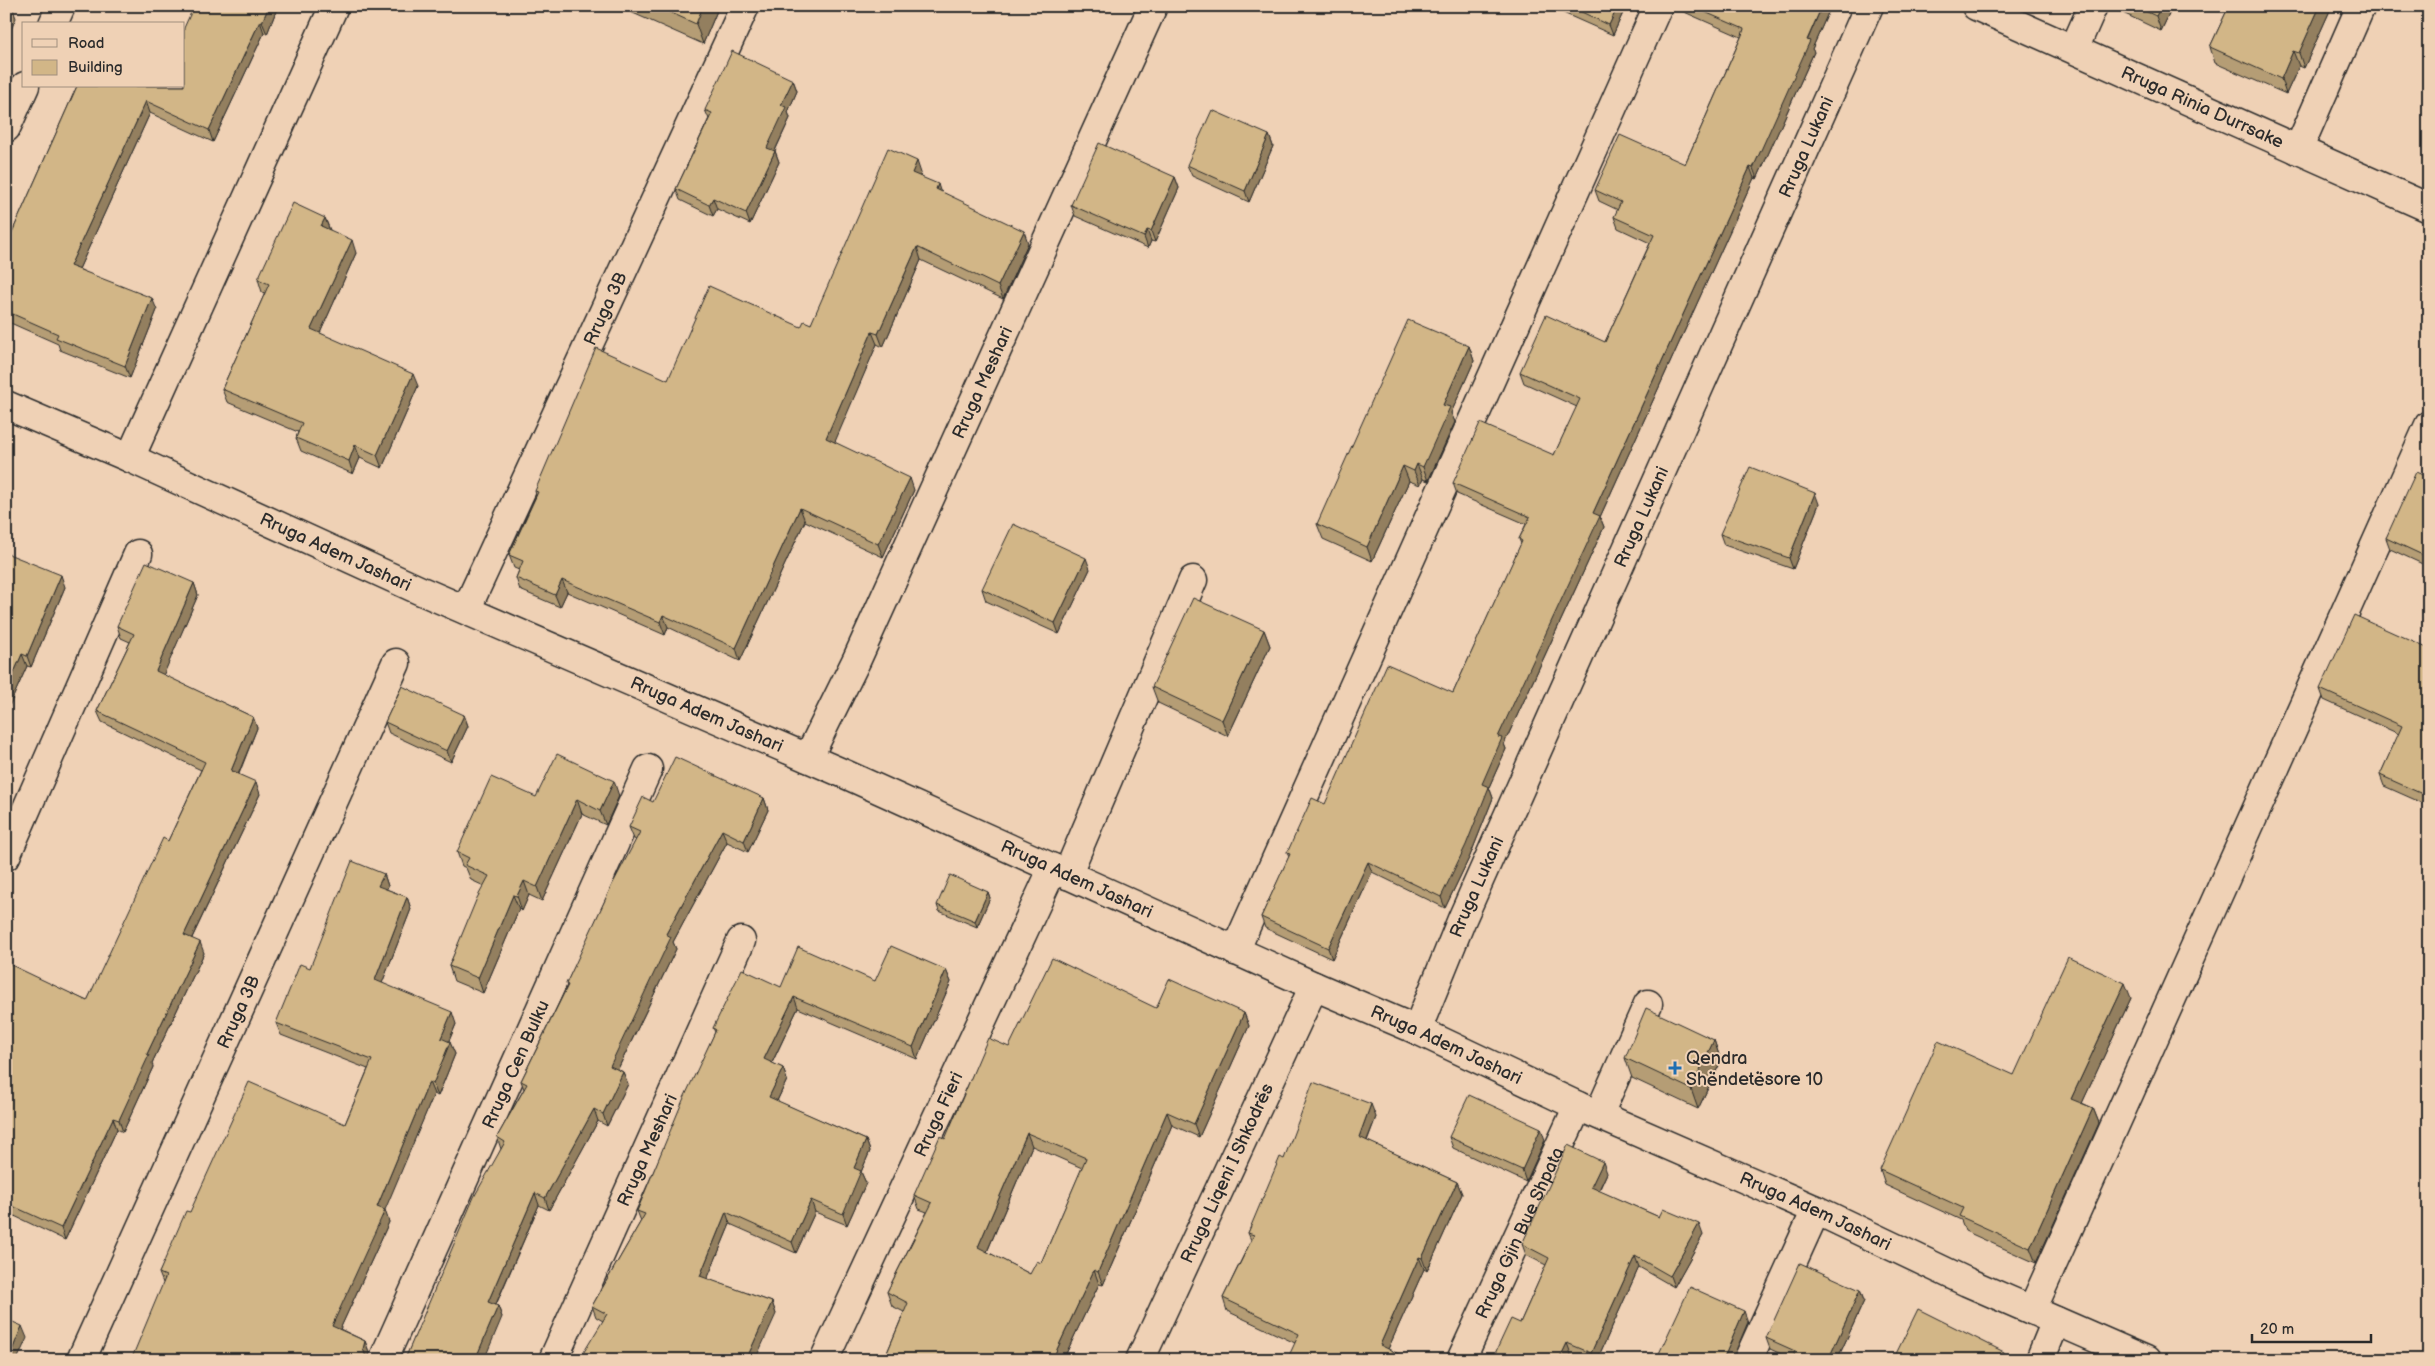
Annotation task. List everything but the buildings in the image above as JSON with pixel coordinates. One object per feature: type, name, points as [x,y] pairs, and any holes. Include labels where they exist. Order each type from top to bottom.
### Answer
[{"type":"street","points":[[54,22],[61,6]]},
{"type":"street","points":[[130,458],[334,6]]},
{"type":"street","name":"Rruga 3B","points":[[466,610],[745,6]]},
{"type":"street","name":"Rruga Meshari","points":[[808,758],[857,659],[1153,6]]},
{"type":"street","points":[[1236,951],[1658,6]]},
{"type":"street","name":"Rruga Lukani","points":[[1418,1030],[1466,909],[1869,6]]},
{"type":"street","name":"Rruga Rinia Durrsake","points":[[1976,6],[2429,208]]},
{"type":"street","points":[[2074,49],[2093,6]]},
{"type":"street","points":[[2298,150],[2361,6]]},
{"type":"street","points":[[6,128],[24,88]]},
{"type":"street","name":"Rruga Adem Jashari","points":[[6,405],[130,458],[466,610],[808,758],[1314,986],[1418,1030],[1589,1110],[1816,1210],[1967,1282],[2146,1360]]},
{"type":"street","points":[[2032,1310],[2429,425]]},
{"type":"street","points":[[6,856],[138,554]]},
{"type":"street","name":"Rruga Fieri","points":[[824,1360],[1060,872],[1193,580]]},
{"type":"street","name":"Rruga 3B","points":[[81,1360],[396,663]]},
{"type":"street","name":"Rruga Cen Bulku","points":[[383,1360],[648,769]]},
{"type":"street","name":"Rruga Meshari","points":[[553,1360],[741,941]]},
{"type":"street","name":"Rruga Liqeni I Shkodrës","points":[[1140,1360],[1314,986]]},
{"type":"street","name":"Rruga Gjin Bue Shpata","points":[[1462,1360],[1589,1110],[1648,1004]]},
{"type":"street","points":[[1748,1360],[1816,1210]]},
{"type":"street","points":[[2040,1360],[2056,1321]]},
{"type":"place","name":"Qendra Shëndetësore 10","points":[[1675,1068]]}]
